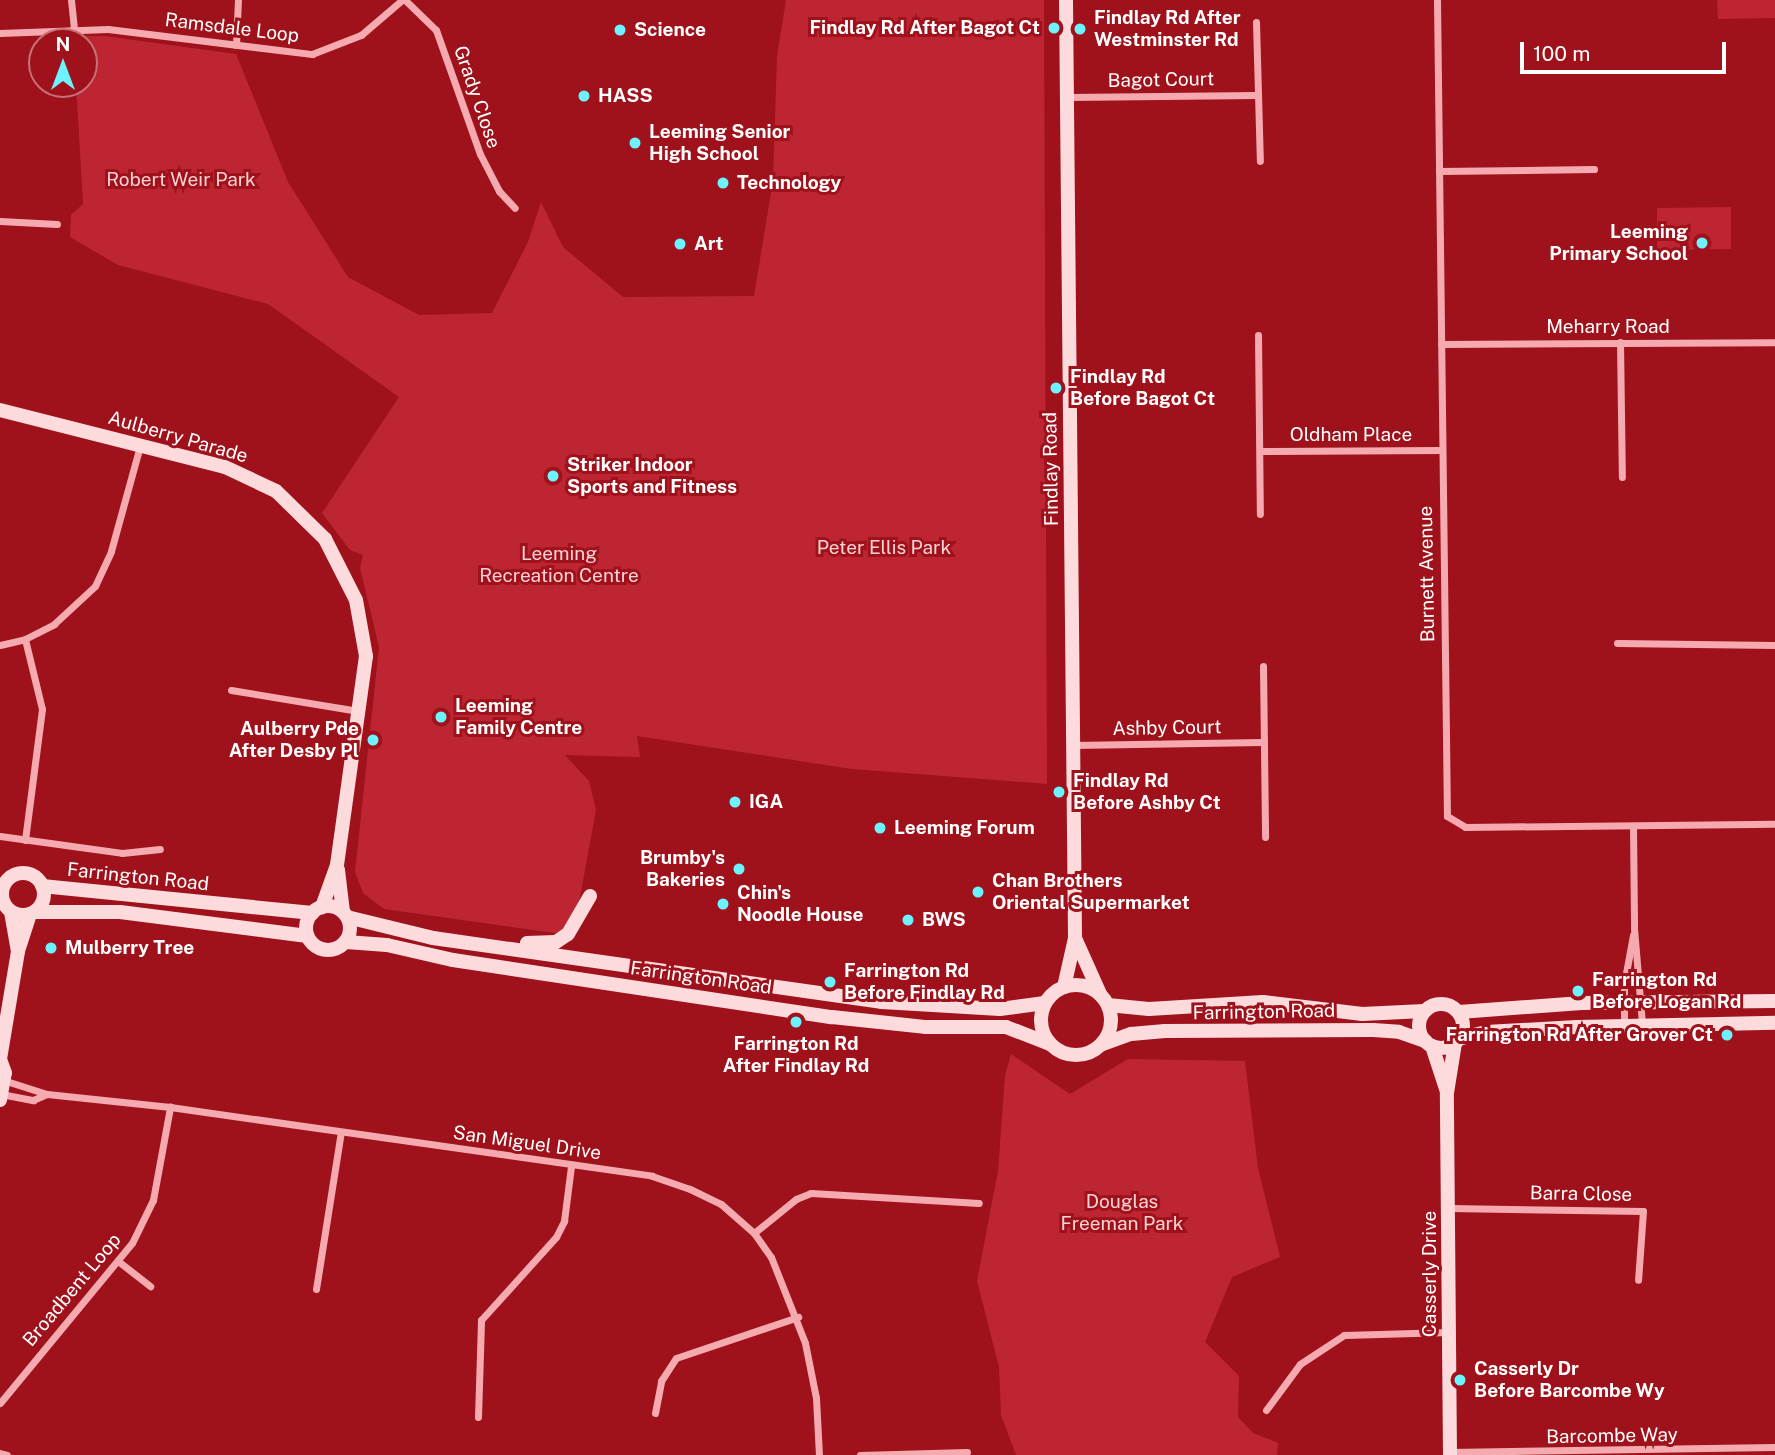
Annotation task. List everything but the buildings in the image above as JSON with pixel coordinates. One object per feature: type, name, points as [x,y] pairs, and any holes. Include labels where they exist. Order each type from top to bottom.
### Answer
[{"type":"main road","name":"Findlay Road","points":[[1064,987],[1074,938],[1066,0]]},
{"type":"main road","name":"Aulberry Parade","points":[[0,410],[244,474],[283,496],[315,526],[342,566],[363,624],[366,656],[361,711],[337,865],[317,910]]},
{"type":"main road","name":"Aulberry Parade","points":[[337,865],[345,915]]},
{"type":"main road","points":[[1,1090],[0,1059],[18,951],[32,913],[44,898],[42,886],[27,874],[4,880],[2,892],[18,951]]},
{"type":"main road","name":"Farrington Road","points":[[42,886],[317,910]]},
{"type":"main road","points":[[433,938],[455,933],[540,945],[556,942],[577,925],[590,895]]},
{"type":"main road","points":[[5,906],[32,913]]},
{"type":"main road","points":[[317,910],[345,915],[351,930],[346,942],[335,950],[321,950],[307,936],[317,910]]},
{"type":"main road","name":"Farrington Road","points":[[32,913],[120,912],[307,936]]},
{"type":"main road","name":"Farrington Road","points":[[345,915],[433,938],[882,1002],[1000,1009],[1045,1003]]},
{"type":"main road","name":"Findlay Road","points":[[1074,938],[1104,999]]},
{"type":"main road","name":"Farrington Road","points":[[346,942],[844,1018],[926,1027],[1006,1027],[1050,1044]]},
{"type":"main road","points":[[1083,985],[1104,999],[1111,1025],[1102,1044],[1093,1051],[1071,1055],[1050,1044],[1041,1024],[1045,1003],[1064,987],[1083,985]]},
{"type":"main road","name":"Farrington Road","points":[[1104,999],[1149,1009],[1263,1002],[1362,1014],[1424,1011]]},
{"type":"main road","points":[[1775,1001],[1641,1002],[1459,1012],[1442,1003],[1424,1011],[1418,1023],[1428,1044],[1457,1041],[1486,1032],[1624,1024],[1775,1023]]},
{"type":"main road","points":[[1457,1041],[1463,1026],[1459,1012]]},
{"type":"main road","name":"Farrington Road","points":[[1102,1044],[1131,1034],[1165,1031],[1373,1030],[1399,1032],[1428,1044]]},
{"type":"main road","name":"Casserly Drive","points":[[1450,1453],[1447,1093],[1457,1041]]},
{"type":"main road","name":"Casserly Drive","points":[[1428,1044],[1447,1093]]},
{"type":"street","points":[[71,0],[74,28]]},
{"type":"street","points":[[236,45],[239,0]]},
{"type":"street","name":"Ramsdale Loop","points":[[98,31],[294,54],[329,49],[361,36],[403,0]]},
{"type":"street","name":"Grady Close","points":[[403,0],[436,30],[480,154],[499,191],[515,208]]},
{"type":"street","name":"Burnett Avenue","points":[[1437,0],[1447,816],[1465,827],[1775,824]]},
{"type":"street","points":[[1256,22],[1260,161]]},
{"type":"street","name":"Ramsdale Loop","points":[[0,33],[28,31]]},
{"type":"street","name":"Bagot Court","points":[[1067,97],[1256,95]]},
{"type":"street","points":[[1440,171],[1594,169]]},
{"type":"street","points":[[0,221],[57,224]]},
{"type":"street","name":"Oldham Place","points":[[1258,335],[1262,451],[1260,513]]},
{"type":"street","points":[[1620,342],[1622,477]]},
{"type":"street","name":"Meharry Road","points":[[1441,344],[1775,342]]},
{"type":"street","points":[[0,645],[25,639],[70,611],[104,570],[140,445]]},
{"type":"street","name":"Oldham Place","points":[[1262,451],[1441,450]]},
{"type":"street","points":[[25,639],[42,709],[25,840]]},
{"type":"street","points":[[1617,643],[1775,645]]},
{"type":"street","points":[[1263,666],[1265,837]]},
{"type":"street","points":[[231,690],[361,711]]},
{"type":"street","name":"Ashby Court","points":[[1072,745],[1263,742]]},
{"type":"street","points":[[1633,827],[1634,928],[1642,1024]]},
{"type":"street","points":[[0,836],[122,853],[160,849]]},
{"type":"street","points":[[1624,1024],[1624,1003],[1634,928]]},
{"type":"street","name":"San Miguel Drive","points":[[1,1090],[170,1107],[652,1176],[690,1189],[721,1204],[754,1233],[771,1257],[798,1317],[814,1385],[819,1455]]},
{"type":"street","name":"San Miguel Drive","points":[[1,1090],[33,1100],[47,1094]]},
{"type":"street","name":"Broadbent Loop","points":[[0,1403],[118,1262],[153,1199],[170,1107]]},
{"type":"street","points":[[316,1289],[341,1132]]},
{"type":"street","points":[[478,1417],[481,1320],[552,1245],[564,1221],[572,1166]]},
{"type":"street","points":[[754,1233],[796,1199],[811,1193],[978,1203]]},
{"type":"street","name":"Barra Close","points":[[1449,1208],[1643,1211],[1638,1280]]},
{"type":"street","points":[[118,1262],[150,1286]]},
{"type":"street","points":[[655,1413],[661,1381],[676,1358],[798,1317]]},
{"type":"street","points":[[1266,1410],[1300,1364],[1344,1335],[1449,1332]]},
{"type":"street","name":"Barcombe Way","points":[[1450,1453],[1677,1453],[1775,1447]]},
{"type":"street","points":[[0,1452],[7,1455]]},
{"type":"street","points":[[860,1455],[967,1452]]},
{"type":"green space","points":[[786,0],[1044,0],[1047,784],[852,769],[637,736],[640,757],[565,755],[589,781],[596,810],[579,903],[563,930],[555,933],[384,909],[363,893],[355,872],[379,647],[360,568],[363,555],[350,550],[322,513],[399,397],[268,304],[118,265],[70,237],[71,215],[83,204],[77,98],[98,98],[98,36],[236,54],[288,182],[348,277],[419,315],[492,313],[528,242],[541,202],[563,247],[623,297],[754,296],[773,180],[777,56]]},
{"type":"green space","points":[[1717,0],[1775,0],[1775,18],[1718,19]]},
{"type":"green space","points":[[1731,207],[1731,249],[1657,250],[1657,208]]},
{"type":"green space","name":"Douglas Freeman Park","points":[[1011,1054],[1070,1094],[1128,1059],[1245,1061],[1258,1168],[1280,1257],[1232,1277],[1205,1342],[1239,1376],[1238,1417],[1253,1433],[1278,1443],[1277,1455],[1016,1455],[1001,1415],[999,1367],[977,1281],[998,1171],[1005,1076]]},
{"type":"place","name":"Findlay Rd After Bagot Ct","points":[[1054,28]]},
{"type":"place","name":"Findlay Rd After Westminster Rd","points":[[1080,29]]},
{"type":"place","name":"Science","points":[[620,30]]},
{"type":"place","name":"HASS","points":[[584,96]]},
{"type":"place","name":"Leeming Senior High School","points":[[635,143]]},
{"type":"place","name":"Technology","points":[[723,183]]},
{"type":"place","name":"Leeming Primary School","points":[[1702,243]]},
{"type":"place","name":"Art","points":[[680,244]]},
{"type":"place","name":"Findlay Rd Before Bagot Ct","points":[[1056,388]]},
{"type":"place","name":"Striker Indoor Sports and Fitness","points":[[553,476]]},
{"type":"place","name":"Leeming Family Centre","points":[[441,717]]},
{"type":"place","name":"Aulberry Pde After Desby Pl","points":[[373,740]]},
{"type":"place","name":"Findlay Rd Before Ashby Ct","points":[[1059,792]]},
{"type":"place","name":"IGA","points":[[735,802]]},
{"type":"place","name":"Leeming Forum","points":[[880,828]]},
{"type":"place","name":"Brumby's Bakeries","points":[[739,869]]},
{"type":"place","name":"Chan Brothers Oriental Supermarket","points":[[978,892]]},
{"type":"place","name":"Chin's Noodle House","points":[[723,904]]},
{"type":"place","name":"BWS","points":[[908,920]]},
{"type":"place","name":"Mulberry Tree","points":[[51,948]]},
{"type":"place","name":"Farrington Rd Before Findlay Rd","points":[[830,982]]},
{"type":"place","name":"Farrington Rd Before Logan Rd","points":[[1578,991]]},
{"type":"place","name":"Farrington Rd After Findlay Rd","points":[[796,1022]]},
{"type":"place","name":"Farrington Rd After Grover Ct","points":[[1727,1035]]},
{"type":"place","name":"Casserly Dr Before Barcombe Wy","points":[[1460,1380]]},
{"type":"park label","name":"Robert Weir Park","points":[[181,180]]},
{"type":"park label","name":"Peter Ellis Park","points":[[884,548]]},
{"type":"park label","name":"Leeming Recreation Centre","points":[[559,565]]}]
